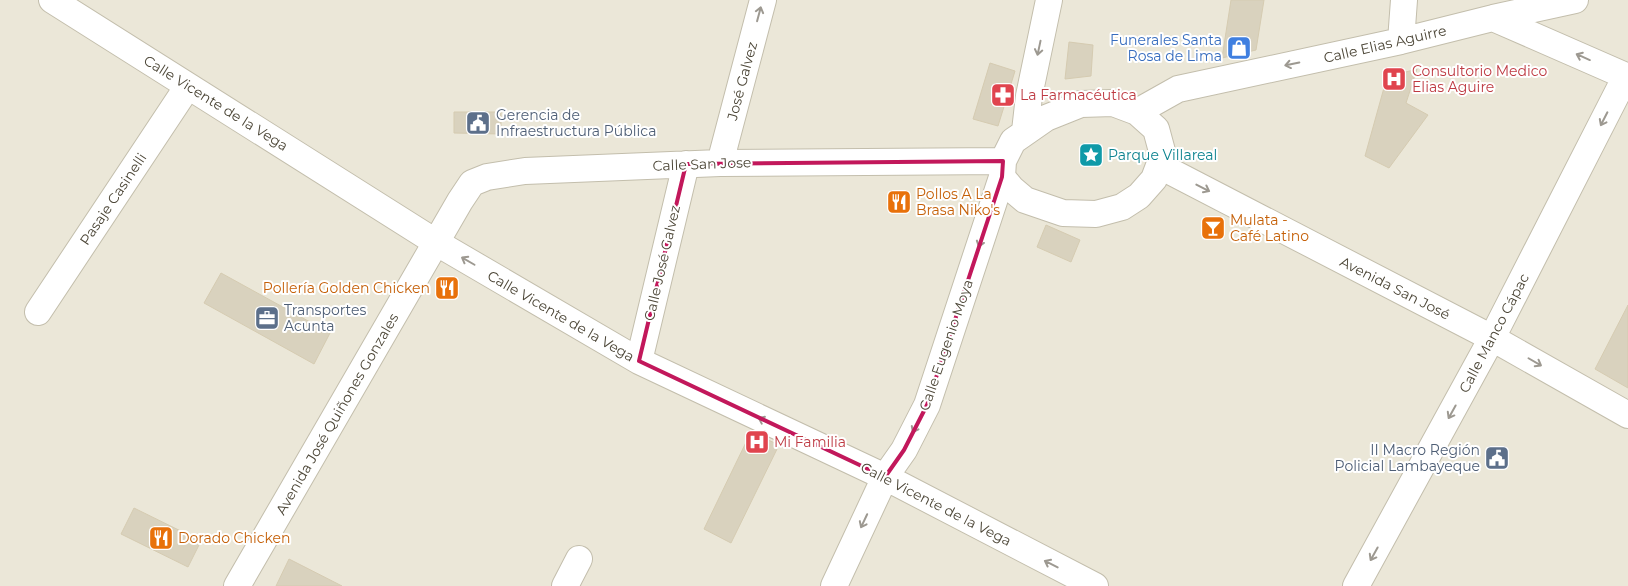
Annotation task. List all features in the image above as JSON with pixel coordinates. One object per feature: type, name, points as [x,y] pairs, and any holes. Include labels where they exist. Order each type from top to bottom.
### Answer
[{"type":"street","name":"Calle Vicente de la Vega","points":[[52,0],[437,243],[639,362],[885,477],[1095,586]]},
{"type":"street","name":"José Galvez","points":[[720,163],[763,0]]},
{"type":"street","points":[[1025,131],[1049,0]]},
{"type":"street","points":[[1401,41],[1404,0]]},
{"type":"street","name":"Calle Elias Aguirre","points":[[1136,112],[1178,89],[1401,41],[1575,0]]},
{"type":"street","points":[[1493,18],[1627,76]]},
{"type":"street","name":"Calle Manco Cápac","points":[[1356,586],[1492,338],[1627,76]]},
{"type":"street","name":"Pasaje Casinelli","points":[[38,312],[188,86]]},
{"type":"street","points":[[1113,103],[1136,112],[1156,130],[1163,155],[1154,179],[1139,196],[1122,207],[1096,214],[1064,213],[1026,200],[1012,189],[1002,169],[1013,141],[1025,131],[1046,118],[1081,104],[1113,103]]},
{"type":"street","name":"Calle San Jose","points":[[437,243],[472,183],[487,177],[525,171],[720,163],[1002,169]]},
{"type":"street","name":"Calle José Galvez","points":[[639,362],[686,164]]},
{"type":"street","name":"Avenida San José","points":[[1160,166],[1492,338],[1628,415]]},
{"type":"street","name":"Calle Eugenio Moya","points":[[834,586],[885,477],[904,450],[927,405],[1002,169]]},
{"type":"street","name":"Avenida José Quiñones Gonzales","points":[[237,586],[437,243]]},
{"type":"street","points":[[565,586],[579,559]]},
{"type":"highlighted area","points":[[1003,161],[1002,177],[927,405],[904,450],[885,477],[639,361],[686,164]]},
{"type":"shaded area","points":[[0,0],[1628,0],[1628,586],[0,586]]},
{"type":"building","points":[[1231,0],[1264,0],[1256,50],[1222,58]]},
{"type":"building","points":[[1069,42],[1093,45],[1091,76],[1065,79]]},
{"type":"building","points":[[990,63],[1015,71],[998,126],[973,119]]},
{"type":"building","points":[[1417,69],[1406,103],[1428,115],[1389,168],[1365,156],[1387,77]]},
{"type":"building","name":"Gerencia de Infraestructura Pública","points":[[454,112],[501,112],[501,134],[454,133]]},
{"type":"building","points":[[1046,225],[1080,240],[1071,262],[1037,247]]},
{"type":"building","name":"Transportes Acunta","points":[[221,273],[330,333],[314,364],[204,303]]},
{"type":"building","points":[[1628,305],[1628,388],[1595,369]]},
{"type":"building","points":[[751,432],[779,445],[731,543],[704,529]]},
{"type":"building","name":"Dorado Chicken","points":[[134,508],[201,541],[188,567],[121,534]]},
{"type":"building","points":[[289,559],[342,586],[276,586]]},
{"type":"place","name":"Funerales Santa Rosa de Lima","points":[[1239,48]]},
{"type":"place","name":"Consultorio Medico Elias Aguire","points":[[1394,79]]},
{"type":"place","name":"La Farmacéutica","points":[[1003,95]]},
{"type":"place","name":"Gerencia de Infraestructura Pública","points":[[478,123]]},
{"type":"place","name":"Parque Villareal","points":[[1091,155]]},
{"type":"place","name":"Pollos A La Brasa Niko's","points":[[899,202]]},
{"type":"place","name":"Mulata - Café Latino","points":[[1213,228]]},
{"type":"place","name":"Pollería Golden Chicken","points":[[447,288]]},
{"type":"place","name":"Transportes Acunta","points":[[267,318]]},
{"type":"place","name":"Mi Familia","points":[[757,442]]},
{"type":"place","name":"II Macro Región Policial Lambayeque","points":[[1497,458]]},
{"type":"place","name":"Dorado Chicken","points":[[161,538]]}]
